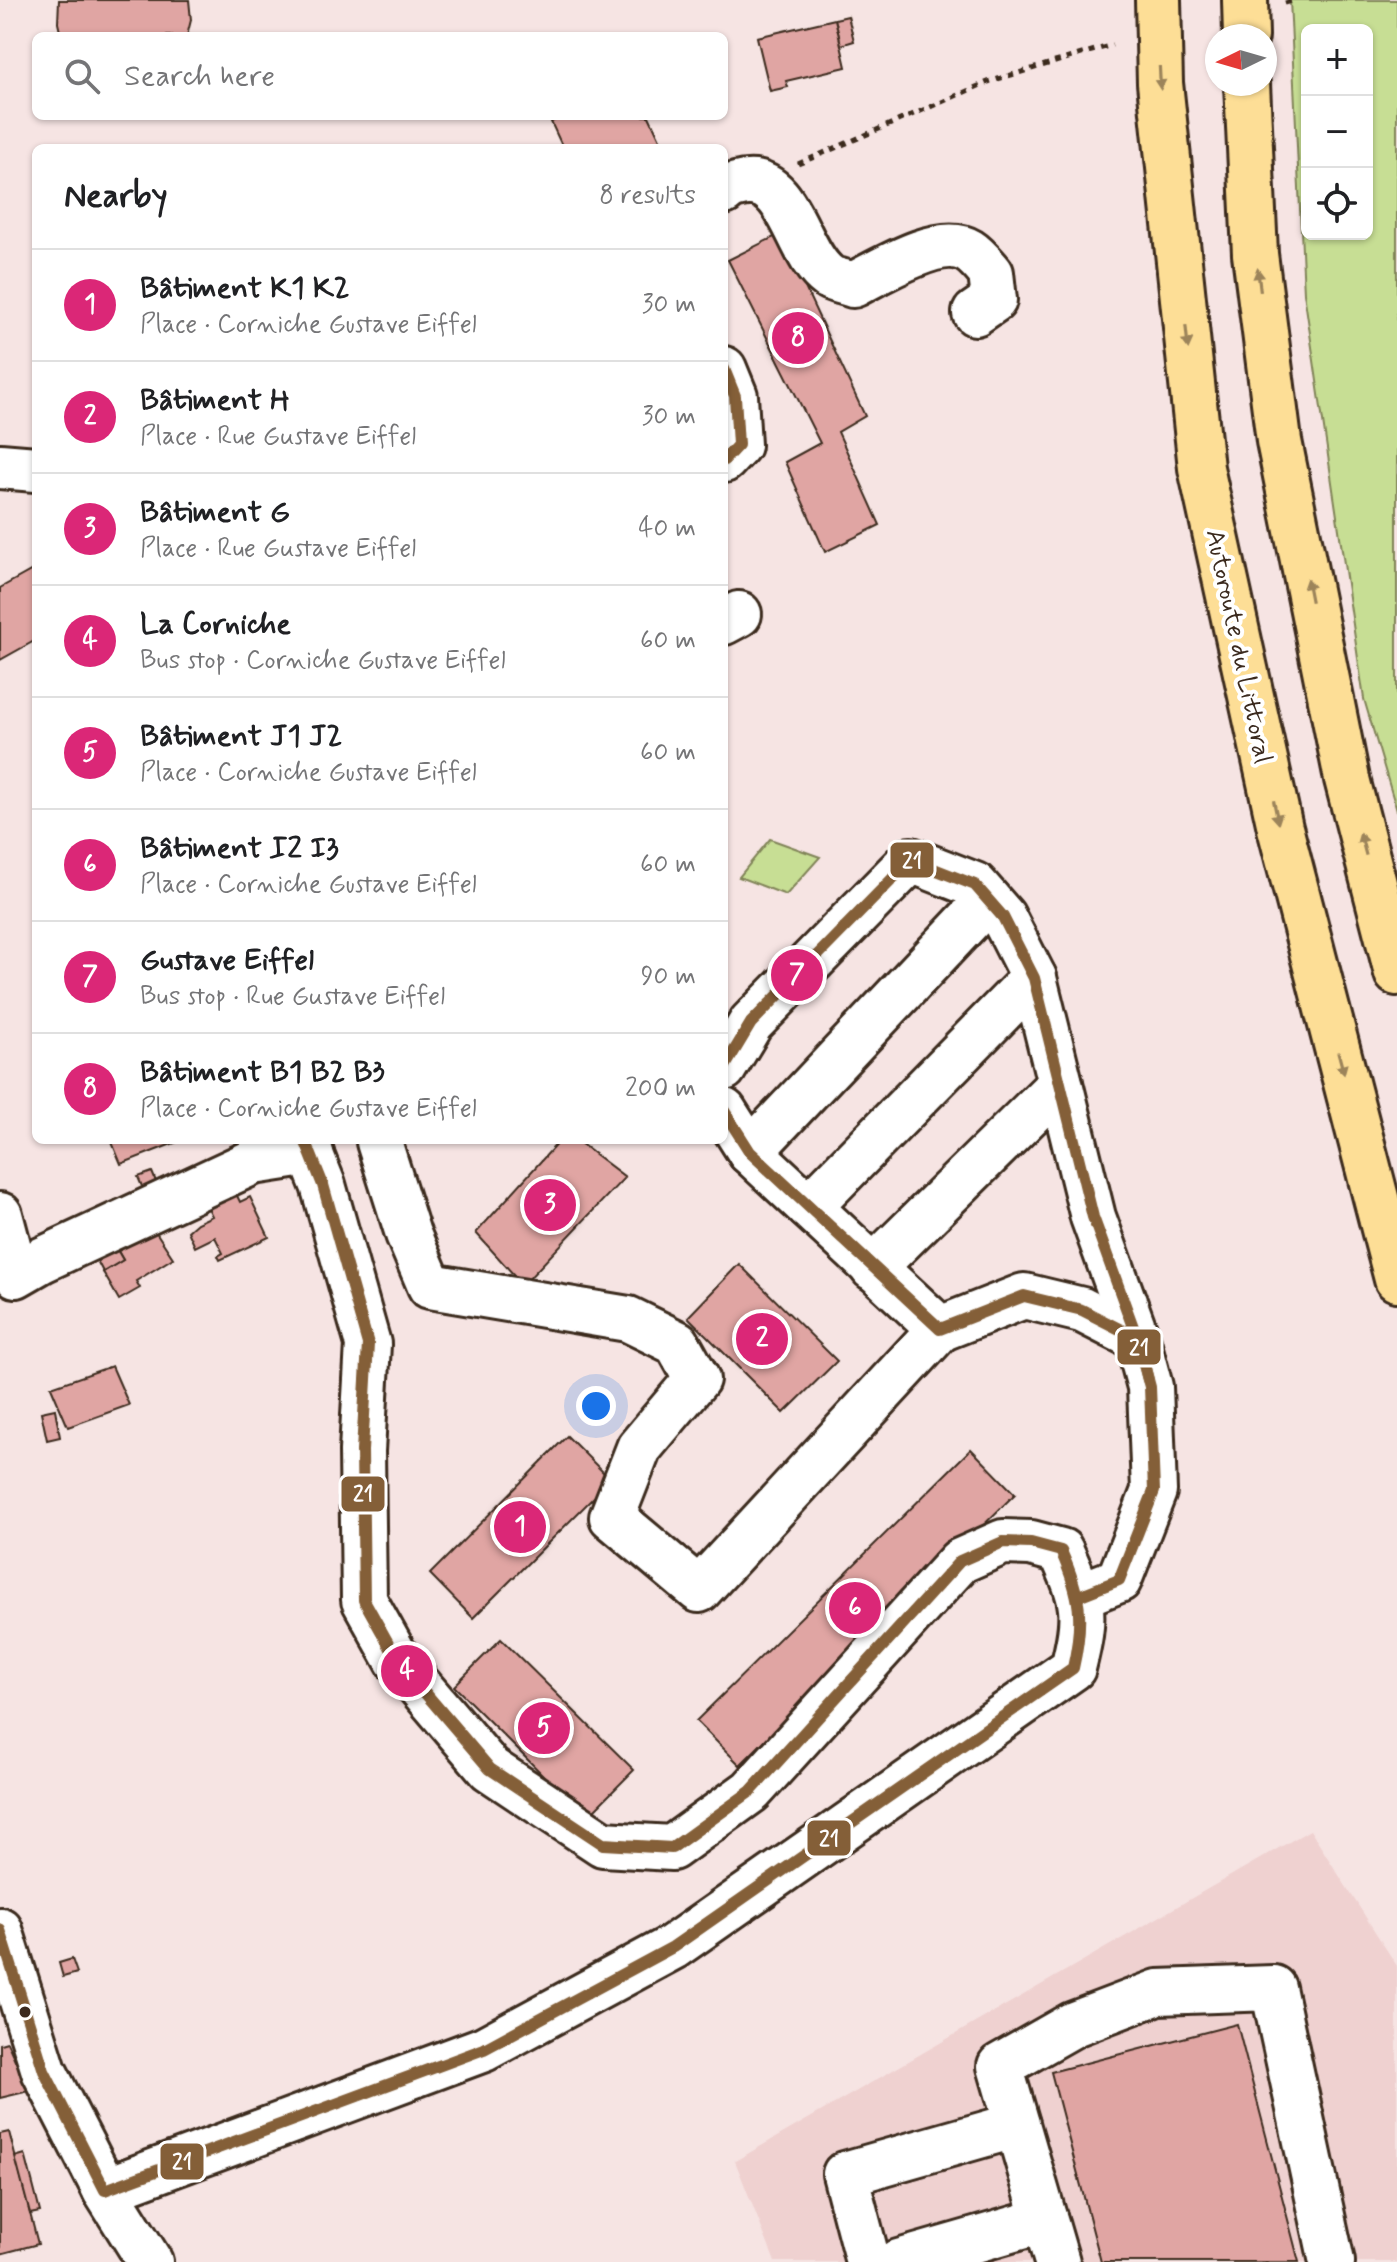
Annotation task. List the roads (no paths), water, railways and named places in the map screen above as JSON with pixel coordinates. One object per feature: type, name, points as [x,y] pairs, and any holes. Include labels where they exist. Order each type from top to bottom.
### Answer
[{"type":"highway","name":"Autoroute du Littoral","points":[[1158,0],[1160,83],[1201,468],[1280,828],[1397,1279]]},
{"type":"highway","points":[[1245,0],[1246,24]]},
{"type":"highway","points":[[1248,96],[1255,254],[1279,441],[1347,779],[1397,973]]},
{"type":"street","points":[[741,187],[777,193],[808,252],[829,276],[853,285],[918,253],[949,246],[968,250],[991,273],[994,300],[975,313]]},
{"type":"street","points":[[728,379],[735,396],[738,445],[728,456]]},
{"type":"street","points":[[0,466],[32,469]]},
{"type":"street","points":[[728,1061],[751,1023],[911,860],[975,885],[1003,917],[1034,978],[1093,1217],[1137,1338],[1150,1387],[1154,1491],[1119,1580],[1081,1595]]},
{"type":"street","points":[[750,1152],[988,900]]},
{"type":"street","points":[[809,1207],[1034,978]]},
{"type":"street","points":[[873,1268],[1060,1084]]},
{"type":"street","points":[[728,1117],[750,1152],[940,1329]]},
{"type":"street","points":[[0,1215],[16,1275],[253,1162],[359,1144]]},
{"type":"street","points":[[381,1144],[408,1234],[430,1286],[628,1319],[677,1343],[697,1379],[639,1448],[612,1517],[699,1590],[940,1329],[1024,1296],[1082,1310],[1137,1338]]},
{"type":"street","points":[[105,2190],[484,2049],[673,1947],[1073,1668],[1082,1631],[1081,1595],[1061,1551],[1031,1543],[1003,1542],[960,1561],[751,1791],[672,1848],[603,1844],[490,1769],[398,1661],[364,1600],[362,1451],[368,1344],[323,1185],[310,1151]]},
{"type":"street","points":[[0,1930],[44,2071],[105,2190],[150,2262]]},
{"type":"street","points":[[1057,2262],[1000,2066],[1074,2024],[1158,1992],[1273,1988],[1332,2262]]},
{"type":"street","points":[[868,2262],[845,2174],[1017,2125]]},
{"type":"street","points":[[899,2262],[1045,2220]]},
{"type":"place","name":"Bâtiment B1 B2 B3","points":[[798,338]]},
{"type":"place","name":"Gustave Eiffel","points":[[797,975]]},
{"type":"place","name":"Bâtiment G","points":[[550,1205]]},
{"type":"place","name":"Bâtiment H","points":[[762,1339]]},
{"type":"place","name":"Bâtiment K1 K2","points":[[520,1527]]},
{"type":"place","name":"Bâtiment I2 I3","points":[[855,1608]]},
{"type":"place","name":"La Corniche","points":[[407,1671]]},
{"type":"place","name":"Bâtiment J1 J2","points":[[544,1728]]}]
